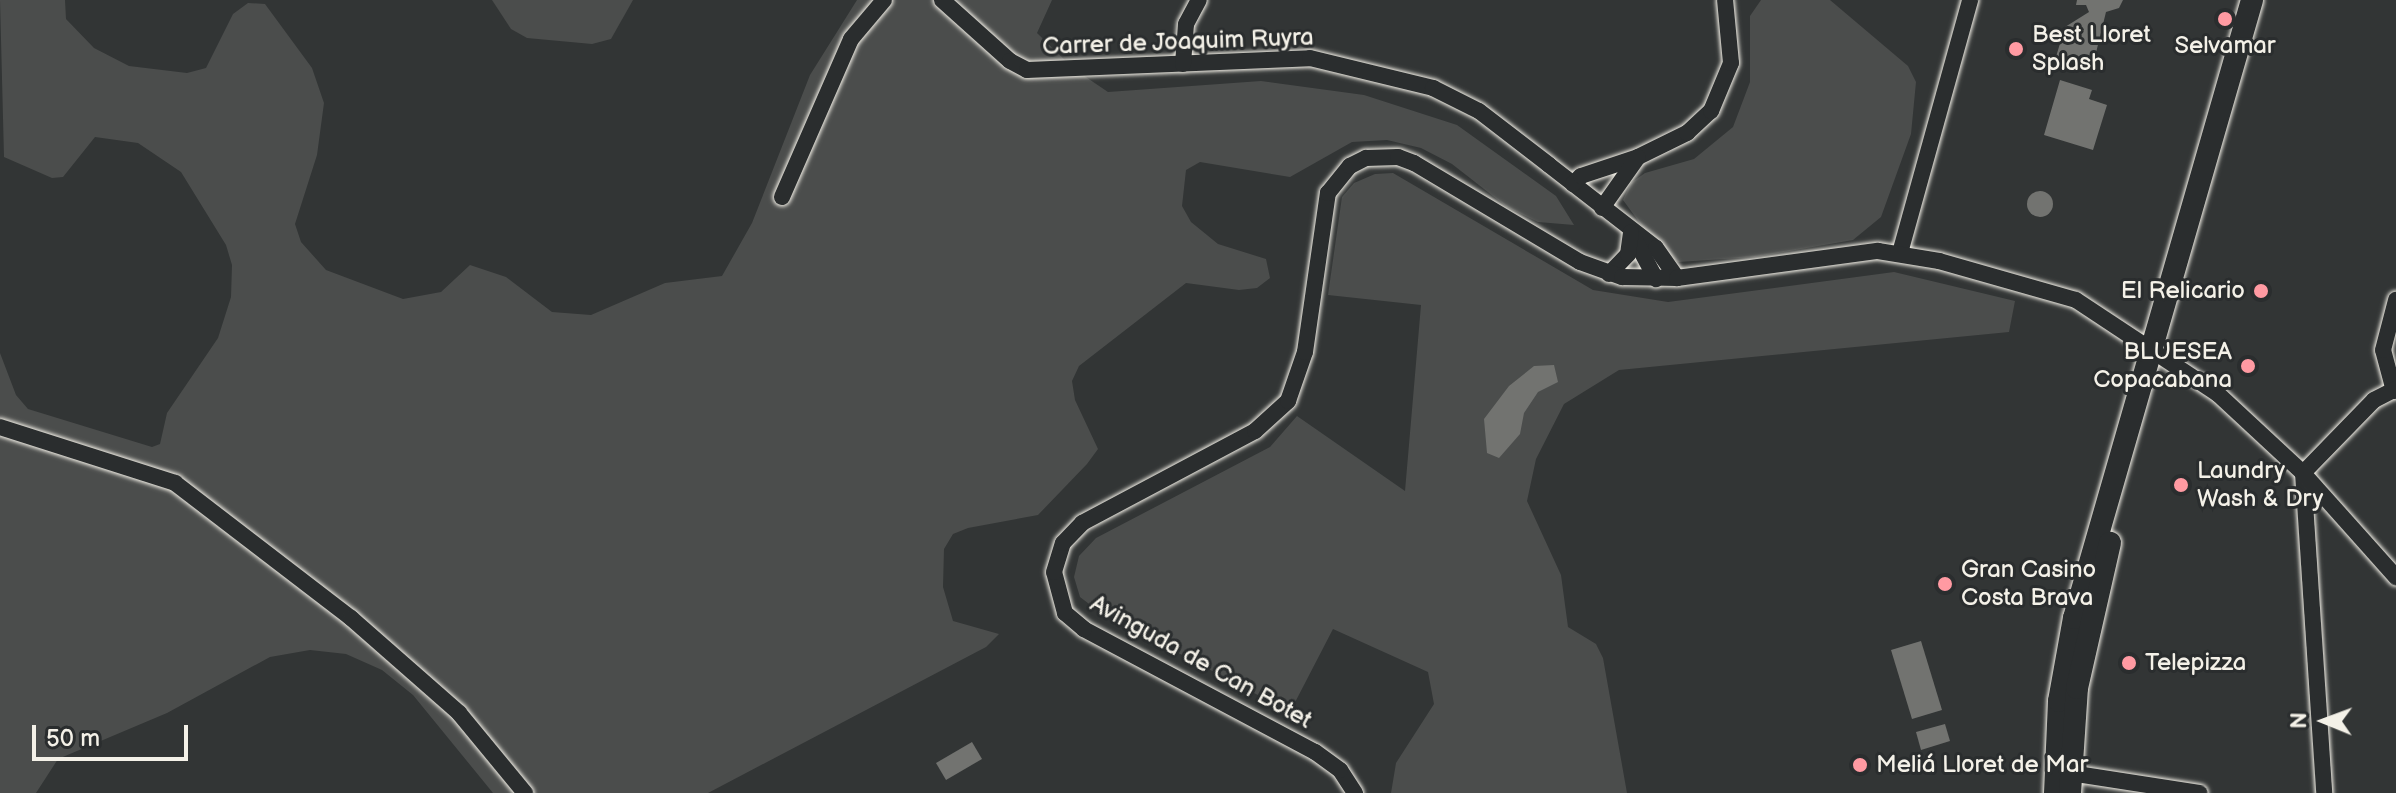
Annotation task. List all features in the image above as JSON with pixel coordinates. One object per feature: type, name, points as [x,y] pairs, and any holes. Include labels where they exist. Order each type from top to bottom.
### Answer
[{"type":"main road","points":[[2055,793],[2059,701],[2074,618],[2252,0]]},
{"type":"main road","points":[[2070,783],[2084,650],[2153,384],[2154,348]]},
{"type":"street","points":[[782,197],[851,39],[884,0]]},
{"type":"street","name":"Carrer de Joaquim Ruyra","points":[[942,0],[1010,61],[1027,70],[1310,58],[1407,80],[1479,111],[1665,257],[1677,278]]},
{"type":"street","points":[[1183,64],[1189,12],[1199,0]]},
{"type":"street","points":[[1573,184],[1594,171],[1638,157],[1699,124],[1721,94],[1732,54],[1725,0]]},
{"type":"street","points":[[1900,253],[1970,0]]},
{"type":"street","name":"Avinguda de Can Botet","points":[[1355,793],[1340,770],[1315,752],[1084,629],[1065,613],[1054,588],[1063,543],[1082,523],[1255,431],[1288,401],[1305,352],[1322,210],[1338,178],[1366,158],[1398,157],[1414,163],[1541,241],[1609,274],[1677,278],[1878,251],[1900,253],[2063,295],[2154,348],[2218,394],[2303,473],[2396,577]]},
{"type":"street","points":[[1602,208],[1638,157]]},
{"type":"street","points":[[1609,274],[1628,254],[1631,232]]},
{"type":"street","name":"Carrer de Joaquim Ruyra","points":[[1631,232],[1656,279]]},
{"type":"street","points":[[2324,793],[2303,473],[2374,400],[2395,390],[2383,350],[2396,300]]},
{"type":"street","points":[[0,427],[175,483],[351,618],[459,713],[525,793]]},
{"type":"street","points":[[2070,783],[2199,793]]},
{"type":"shaded area","points":[[0,0],[65,0],[66,19],[94,48],[129,66],[187,73],[206,68],[233,14],[248,3],[265,4],[312,68],[324,103],[317,155],[295,224],[301,242],[326,270],[403,299],[441,292],[470,265],[506,277],[552,312],[591,315],[665,283],[722,276],[752,223],[810,75],[857,0],[1052,0],[1037,33],[1074,69],[1108,92],[1261,81],[1364,95],[1457,125],[1556,196],[1574,225],[1538,222],[1507,207],[1452,164],[1421,148],[1387,140],[1352,142],[1290,177],[1200,162],[1186,170],[1182,206],[1191,222],[1218,244],[1266,259],[1270,278],[1257,288],[1239,290],[1186,283],[1079,366],[1072,381],[1075,400],[1098,449],[1087,464],[1038,515],[968,528],[953,534],[944,549],[943,587],[953,621],[999,634],[986,647],[708,793],[493,793],[413,695],[382,670],[346,654],[310,650],[270,657],[167,713],[58,759],[36,793],[0,793],[0,353],[16,395],[28,409],[152,447],[160,444],[167,413],[218,338],[231,297],[232,265],[226,245],[181,172],[138,143],[95,137],[63,177],[52,178],[4,157]]},
{"type":"shaded area","points":[[492,0],[633,0],[611,39],[592,44],[527,38],[511,29]]},
{"type":"shaded area","points":[[1761,0],[1830,0],[1908,66],[1916,82],[1911,134],[1881,217],[1853,240],[1755,257],[1678,262],[1653,241],[1623,200],[1631,183],[1645,173],[1694,159],[1733,127],[1750,82],[1750,16]]},
{"type":"shaded area","points":[[2077,0],[2123,0],[2119,8],[2106,12],[2094,61],[2055,60],[2065,27],[2089,12],[2086,5],[2076,5]]},
{"type":"shaded area","points":[[2060,80],[2092,90],[2089,99],[2107,105],[2093,150],[2044,135]]},
{"type":"shaded area","points":[[1393,173],[1593,290],[1668,302],[1894,272],[2015,301],[2009,332],[1619,370],[1564,404],[1536,459],[1527,501],[1561,575],[1568,627],[1596,644],[1603,658],[1627,793],[1391,793],[1396,763],[1434,704],[1428,672],[1333,629],[1290,712],[1097,610],[1080,597],[1074,577],[1079,556],[1096,538],[1270,447],[1297,416],[1405,491],[1421,305],[1328,295],[1342,197],[1354,183],[1375,174]]},
{"type":"shaded area","points":[[2040,191],[2049,195],[2053,204],[2049,213],[2040,217],[2031,213],[2027,204],[2031,195]]},
{"type":"shaded area","points":[[1554,365],[1558,382],[1538,392],[1524,413],[1520,434],[1499,458],[1487,453],[1484,419],[1509,386],[1534,366]]},
{"type":"shaded area","points":[[1921,641],[1942,710],[1912,719],[1891,650]]},
{"type":"shaded area","points":[[1945,724],[1950,741],[1921,750],[1916,732]]},
{"type":"shaded area","points":[[972,742],[982,759],[946,780],[936,763]]},
{"type":"place","name":"Selvamar","points":[[2225,19]]},
{"type":"place","name":"Best Lloret Splash","points":[[2016,49]]},
{"type":"place","name":"El Relicario","points":[[2261,291]]},
{"type":"place","name":"BLUESEA Copacabana","points":[[2248,366]]},
{"type":"place","name":"Laundry Wash & Dry","points":[[2181,485]]},
{"type":"place","name":"Gran Casino Costa Brava","points":[[1945,584]]},
{"type":"place","name":"Telepizza","points":[[2129,663]]},
{"type":"place","name":"Meliá Lloret de Mar","points":[[1860,765]]}]
